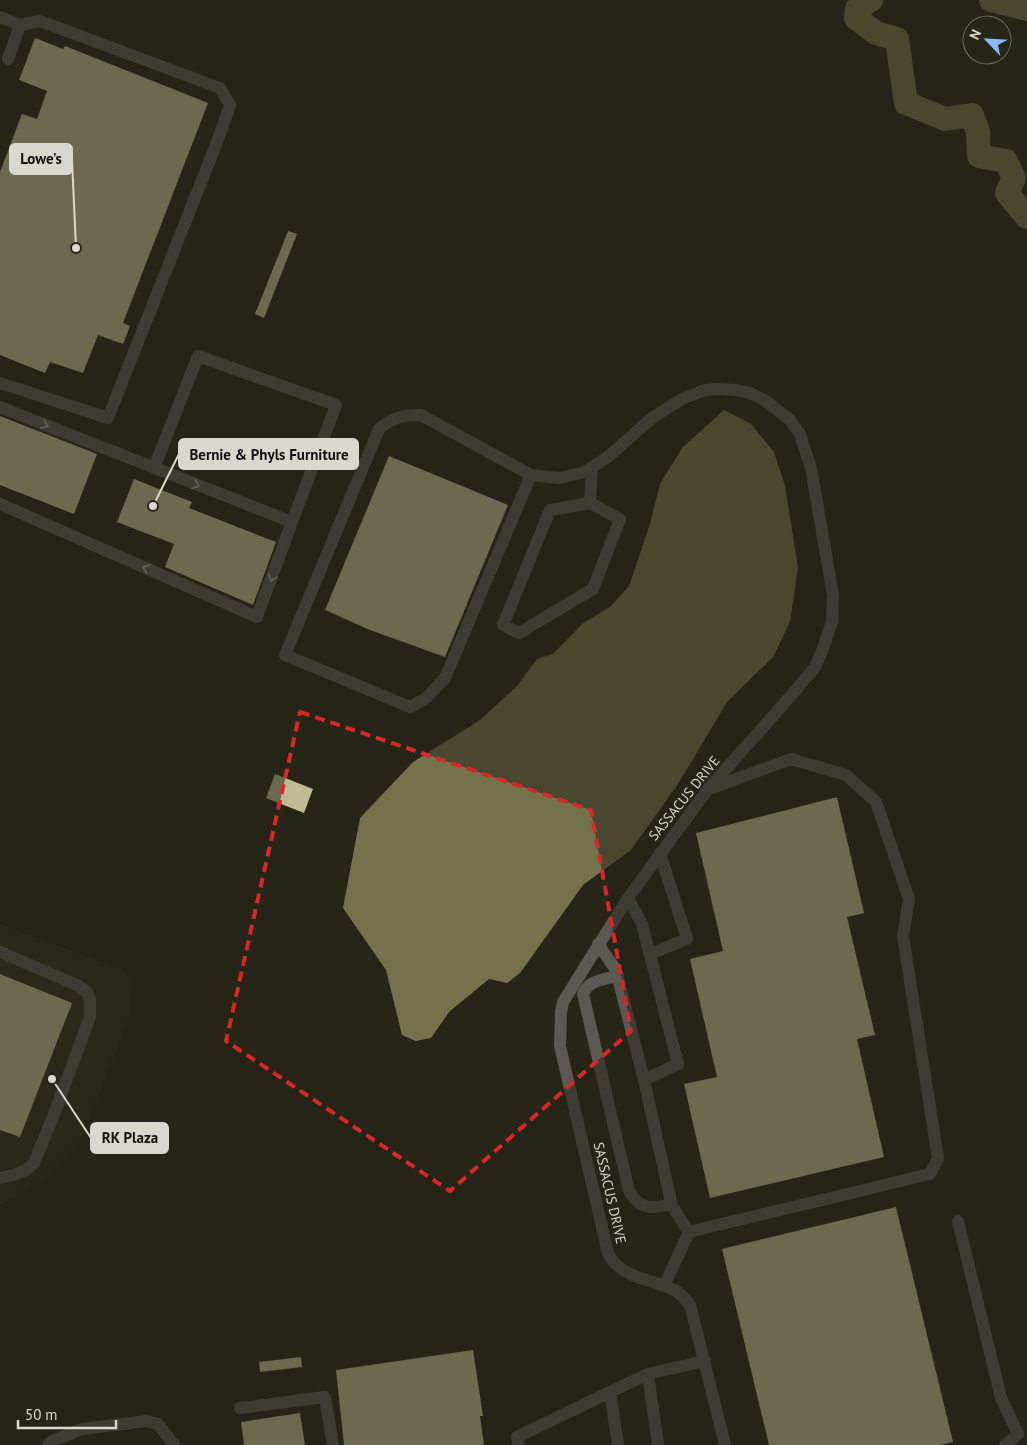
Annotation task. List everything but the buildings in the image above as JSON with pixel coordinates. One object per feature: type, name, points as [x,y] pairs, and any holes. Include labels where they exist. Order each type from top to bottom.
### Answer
[{"type":"street","points":[[0,17],[20,25],[40,21],[220,88],[230,105],[108,418],[0,383]]},
{"type":"street","points":[[8,59],[20,25]]},
{"type":"street","points":[[0,504],[258,617],[336,406],[198,356],[154,468]]},
{"type":"street","name":"SASSACUS DRIVE","points":[[531,475],[559,478],[582,473],[609,456],[652,418],[671,406],[693,394],[716,389],[744,392],[766,400],[790,420],[800,434],[811,468],[833,595],[831,629],[818,659],[807,677],[708,789],[660,853],[598,944],[563,1002],[561,1012],[560,1046],[611,1259],[632,1274],[678,1292],[690,1305],[725,1445]]},
{"type":"street","points":[[0,407],[292,522]]},
{"type":"street","points":[[405,415],[421,415],[531,475],[445,678],[425,699],[410,707],[285,655],[379,429],[386,422],[405,415]]},
{"type":"street","points":[[590,503],[592,467]]},
{"type":"street","points":[[590,503],[620,519],[593,590],[519,633],[503,625],[550,510],[590,503]]},
{"type":"street","points":[[689,1232],[930,1174],[938,1158],[903,936],[909,899],[876,802],[846,775],[791,759],[708,789]]},
{"type":"street","points":[[650,954],[686,939],[660,853]]},
{"type":"street","points":[[628,898],[642,924],[678,1064],[644,1080]]},
{"type":"street","points":[[598,944],[618,976],[672,1204],[689,1232]]},
{"type":"street","points":[[0,952],[77,985],[86,992],[90,1000],[90,1017],[34,1163],[14,1175],[0,1178]]},
{"type":"street","points":[[618,976],[594,982],[585,989],[583,994],[628,1191],[639,1204],[645,1207],[659,1207],[672,1204]]},
{"type":"street","points":[[958,1221],[1001,1398],[1023,1433],[1005,1445]]},
{"type":"street","points":[[664,1286],[689,1232]]},
{"type":"street","points":[[518,1445],[517,1436],[648,1374],[705,1362]]},
{"type":"street","points":[[648,1374],[658,1445]]},
{"type":"street","points":[[610,1392],[618,1445]]},
{"type":"street","points":[[240,1408],[325,1397],[333,1445]]},
{"type":"street","points":[[48,1445],[52,1441],[82,1429],[146,1421],[158,1424],[174,1445]]},
{"type":"highlighted area","points":[[300,712],[591,810],[631,1031],[450,1191],[226,1041]]},
{"type":"shaded area","points":[[724,410],[751,424],[774,452],[785,486],[798,568],[790,622],[773,657],[727,702],[678,784],[631,850],[583,885],[520,973],[507,983],[489,979],[449,1012],[431,1038],[416,1041],[402,1035],[386,970],[343,908],[360,818],[413,762],[480,720],[517,686],[537,659],[553,654],[582,624],[611,606],[629,586],[650,524],[660,484],[682,448]]},
{"type":"shaded area","points":[[0,924],[123,970],[133,986],[128,1019],[81,1139],[41,1180],[0,1205]]},
{"type":"waterway","points":[[871,0],[857,9],[856,18],[876,33],[897,39],[906,103],[945,119],[972,115],[978,132],[979,156],[1006,161],[1014,178],[1007,193],[1027,217]]},
{"type":"waterway","points":[[991,0],[1027,9]]},
{"type":"place","name":"Lowe's","points":[[76,248]]},
{"type":"place","name":"Bernie & Phyls Furniture","points":[[153,506]]},
{"type":"place","name":"RK Plaza","points":[[52,1079]]}]
